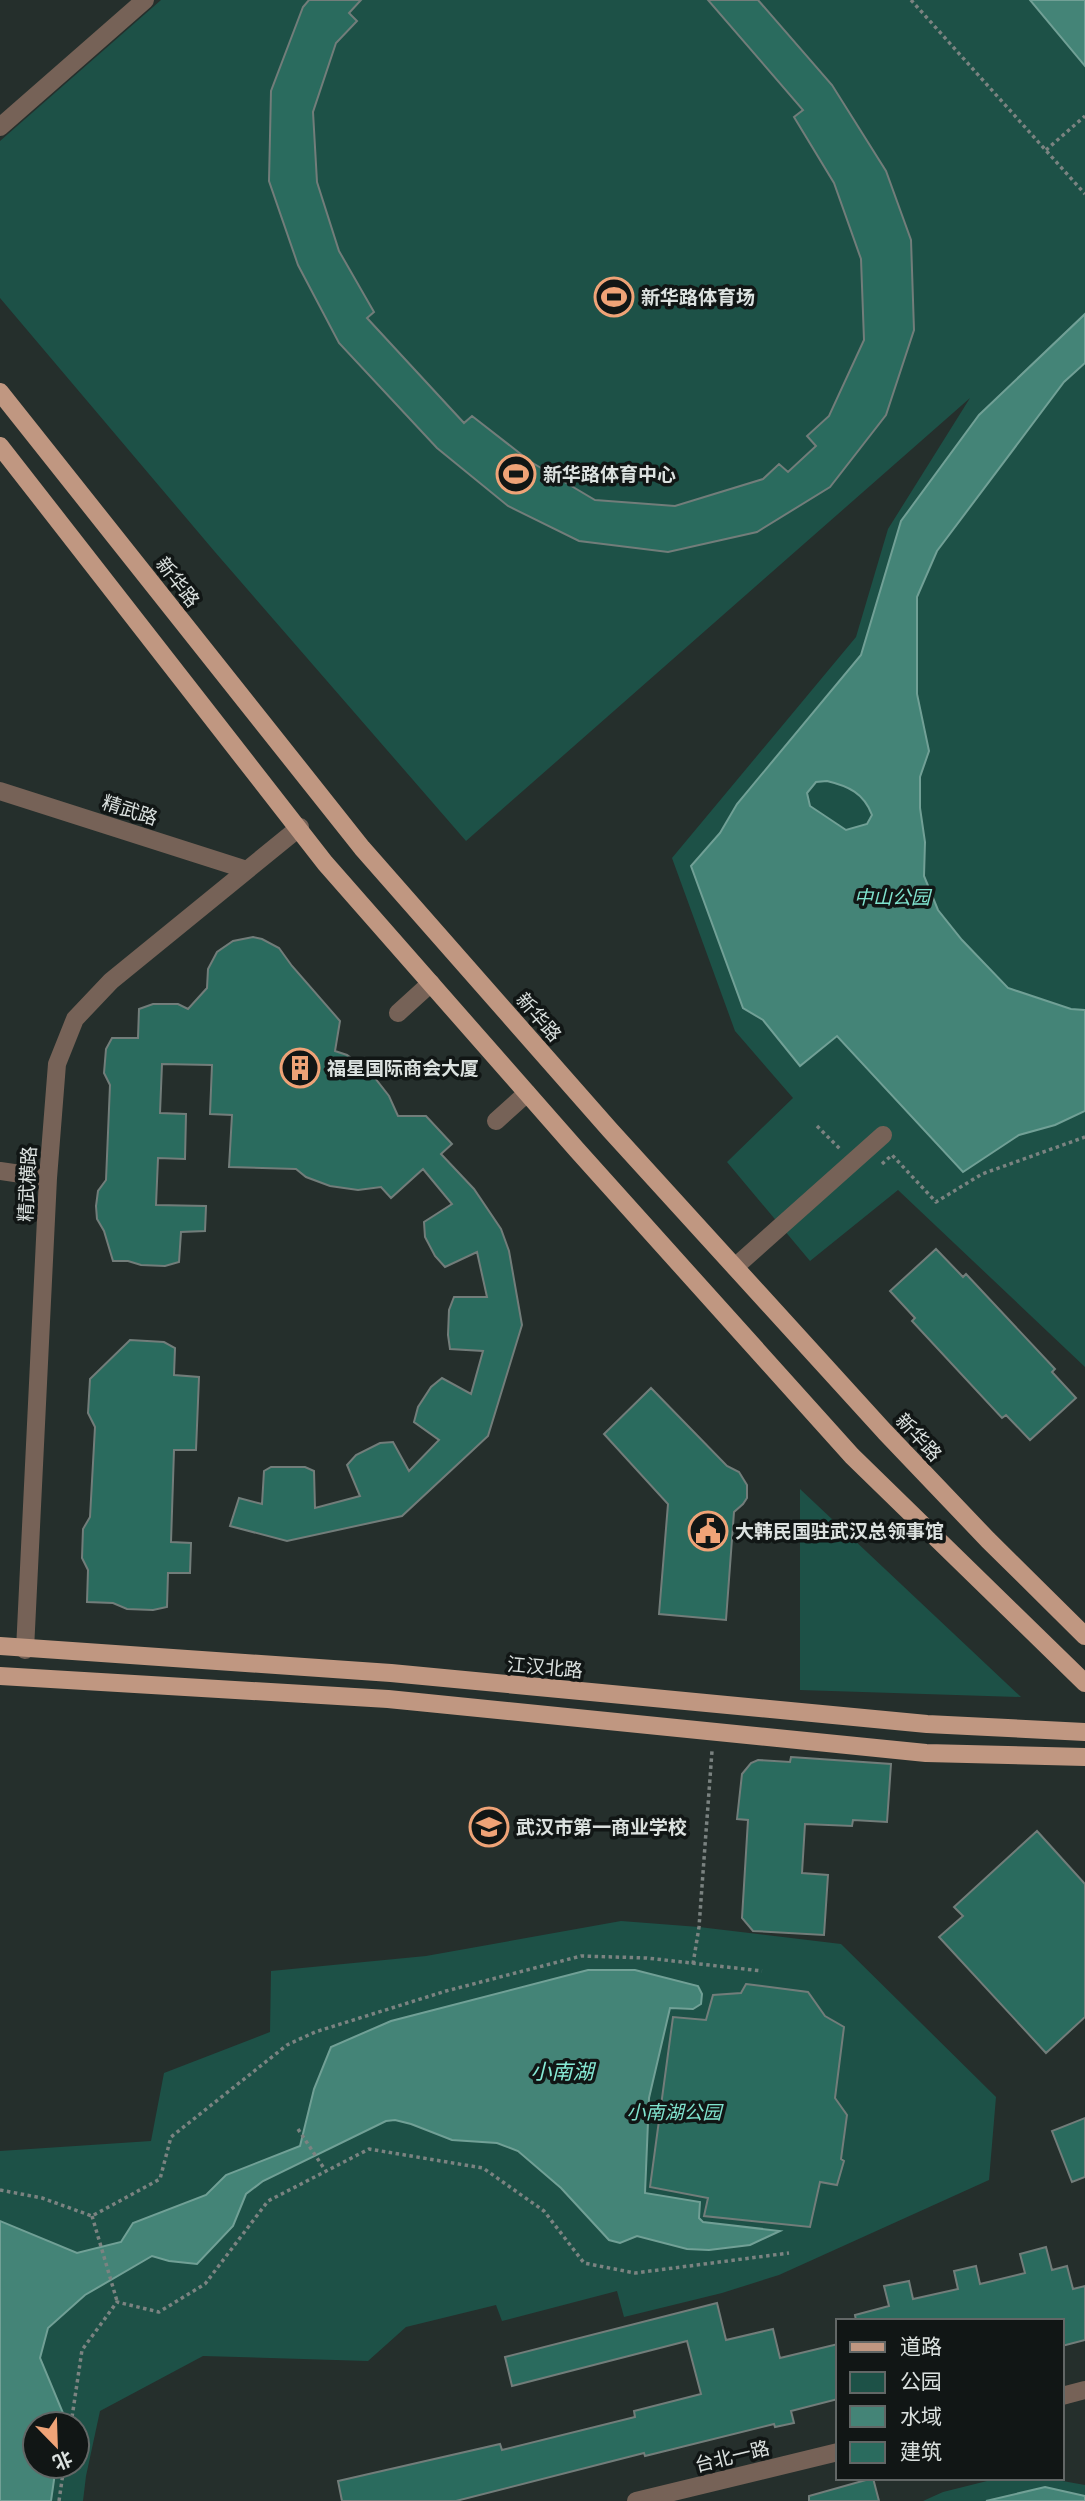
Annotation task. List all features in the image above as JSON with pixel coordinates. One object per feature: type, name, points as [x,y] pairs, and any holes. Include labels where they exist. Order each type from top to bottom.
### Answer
[{"type":"main road","name":"新华路","points":[[0,392],[362,848],[610,1130],[735,1267],[913,1461],[1085,1636]]},
{"type":"main road","points":[[0,447],[326,863],[431,984],[852,1456],[1085,1683]]},
{"type":"main road","name":"江汉北路","points":[[0,1646],[25,1650],[391,1674],[927,1724],[1085,1732]]},
{"type":"main road","points":[[0,1676],[388,1699],[926,1753],[1085,1757]]},
{"type":"street","points":[[1,123],[145,0]]},
{"type":"street","name":"精武路","points":[[0,791],[247,870]]},
{"type":"street","name":"精武横路","points":[[25,1650],[48,1178],[57,1063],[75,1019],[111,981],[299,827]]},
{"type":"street","points":[[398,1013],[431,984]]},
{"type":"street","points":[[496,1121],[527,1093]]},
{"type":"street","points":[[735,1267],[883,1135]]},
{"type":"street","points":[[0,1171],[48,1178]]},
{"type":"street","points":[[1064,2395],[1085,2390]]},
{"type":"street","name":"台北一路","points":[[636,2501],[836,2452]]},
{"type":"path","points":[[911,0],[1085,194]]},
{"type":"path","points":[[1046,150],[1085,116]]},
{"type":"path","points":[[876,1169],[892,1155],[936,1202],[982,1174],[1085,1137]]},
{"type":"path","points":[[693,1964],[699,1927],[714,1732]]},
{"type":"path","points":[[0,2190],[42,2198],[92,2216],[160,2179],[171,2137],[287,2045],[315,2032],[446,1990],[581,1956],[647,1958],[762,1971]]},
{"type":"path","points":[[298,2129],[325,2170]]},
{"type":"path","points":[[117,2302],[159,2312],[205,2284],[268,2201],[369,2149],[483,2168],[544,2211],[584,2263],[635,2273],[789,2253]]},
{"type":"path","points":[[92,2216],[117,2302]]},
{"type":"path","points":[[73,2410],[82,2350],[117,2302]]},
{"type":"path","points":[[59,2501],[62,2480]]},
{"type":"green space","name":"新华路体育中心","points":[[161,0],[1085,0],[1085,1367],[898,1190],[810,1261],[727,1162],[793,1098],[735,1031],[672,858],[856,637],[888,529],[970,398],[466,841],[215,552],[0,298],[0,141]]},
{"type":"green space","points":[[800,1489],[1021,1697],[800,1690]]},
{"type":"green space","name":"小南湖公园","points":[[621,1921],[699,1927],[841,1944],[996,2097],[989,2180],[779,2275],[722,2293],[624,2317],[617,2291],[502,2321],[496,2305],[406,2327],[368,2361],[203,2356],[100,2411],[91,2453],[91,2410],[21,2410],[21,2480],[86,2480],[83,2501],[0,2501],[0,2151],[151,2141],[164,2073],[270,2032],[271,1971],[426,1956]]},
{"type":"green space","points":[[991,2480],[1057,2480],[1085,2485],[1085,2501],[923,2501],[943,2492]]},
{"type":"water","points":[[1030,0],[1085,0],[1085,66]]},
{"type":"water","points":[[1085,314],[1085,363],[1064,382],[937,551],[917,597],[917,694],[929,751],[920,777],[920,808],[925,842],[924,876],[938,910],[962,940],[1008,988],[1071,1009],[1085,1010],[1085,1111],[1055,1125],[1019,1135],[963,1172],[837,1036],[800,1066],[763,1020],[743,1008],[691,866],[720,833],[737,804],[861,655],[901,521],[979,415]],"holes":[[[816,782],[835,783],[848,788],[865,801],[872,815],[867,824],[846,830],[810,806],[807,793]]]},
{"type":"water","name":"小南湖","points":[[588,1970],[635,1970],[698,1986],[702,1994],[701,2004],[693,2009],[670,2008],[649,2098],[645,2193],[700,2202],[699,2218],[703,2222],[780,2231],[750,2245],[709,2250],[687,2249],[637,2236],[620,2243],[609,2240],[561,2188],[518,2151],[497,2143],[452,2140],[411,2124],[386,2121],[263,2181],[246,2194],[233,2226],[197,2264],[152,2256],[85,2295],[48,2328],[40,2358],[62,2410],[21,2410],[21,2480],[54,2480],[51,2501],[0,2501],[0,2221],[77,2253],[121,2242],[133,2223],[206,2195],[226,2175],[300,2146],[314,2089],[331,2047],[391,2021]]},
{"type":"water","points":[[1045,2487],[1085,2496],[1085,2501],[986,2501]]},
{"type":"building","points":[[309,0],[361,0],[349,13],[357,21],[336,43],[313,112],[317,182],[339,251],[374,312],[367,318],[464,423],[472,416],[531,462],[595,500],[675,506],[763,479],[779,464],[788,472],[816,446],[807,436],[829,416],[864,340],[861,259],[834,183],[794,117],[803,110],[708,0],[758,0],[832,85],[886,171],[911,240],[914,330],[886,415],[830,487],[757,532],[668,552],[579,541],[508,506],[437,448],[339,343],[298,265],[269,181],[271,91],[303,7]]},
{"type":"building","points":[[253,937],[279,948],[340,1021],[335,1051],[347,1055],[371,1073],[389,1096],[398,1116],[426,1116],[452,1144],[441,1154],[474,1189],[501,1229],[509,1251],[522,1325],[488,1436],[402,1516],[287,1541],[230,1526],[239,1498],[262,1504],[264,1471],[271,1467],[305,1467],[314,1471],[315,1508],[360,1496],[347,1465],[356,1455],[380,1443],[393,1442],[409,1471],[439,1440],[414,1422],[418,1407],[431,1387],[442,1378],[471,1394],[483,1351],[450,1349],[449,1310],[454,1297],[487,1297],[477,1252],[445,1267],[435,1256],[425,1237],[424,1222],[452,1204],[423,1169],[391,1198],[381,1187],[358,1190],[330,1186],[306,1177],[296,1169],[229,1167],[232,1115],[210,1114],[212,1065],[162,1064],[160,1113],[186,1114],[185,1159],[158,1158],[156,1205],[206,1206],[205,1231],[181,1232],[179,1262],[165,1266],[113,1261],[104,1231],[97,1219],[96,1206],[98,1191],[106,1180],[110,1085],[104,1073],[106,1049],[112,1038],[138,1038],[139,1009],[153,1004],[178,1004],[188,1009],[207,988],[208,969],[217,952],[233,941]]},
{"type":"building","points":[[936,1249],[963,1277],[966,1274],[1055,1369],[1052,1372],[1076,1398],[1030,1440],[1006,1415],[1002,1418],[912,1321],[915,1318],[890,1291]]},
{"type":"building","points":[[130,1340],[164,1342],[175,1348],[174,1375],[199,1377],[196,1450],[174,1450],[171,1542],[191,1543],[190,1573],[168,1573],[167,1607],[153,1610],[127,1609],[113,1603],[87,1602],[88,1570],[82,1558],[83,1529],[90,1517],[95,1427],[88,1413],[90,1379]]},
{"type":"building","points":[[651,1388],[727,1466],[739,1472],[747,1485],[747,1498],[734,1512],[726,1620],[659,1614],[668,1504],[604,1434]]},
{"type":"building","points":[[791,1757],[891,1764],[887,1822],[853,1820],[852,1826],[805,1824],[802,1873],[828,1875],[824,1935],[753,1931],[742,1918],[748,1820],[737,1819],[742,1774],[751,1763],[758,1760],[790,1762]]},
{"type":"building","points":[[1037,1831],[1085,1884],[1085,2017],[1046,2053],[939,1937],[963,1916],[954,1907]]},
{"type":"building","points":[[746,1984],[808,1992],[825,2016],[844,2027],[835,2098],[847,2115],[841,2159],[844,2161],[837,2185],[820,2182],[810,2227],[704,2216],[708,2198],[650,2187],[673,2017],[706,2020],[713,1995],[741,1993]]},
{"type":"building","points":[[1085,2118],[1085,2177],[1072,2182],[1052,2131]]},
{"type":"building","points":[[1046,2247],[1052,2270],[1067,2266],[1073,2289],[1085,2286],[1085,2340],[1064,2345],[1064,2319],[856,2319],[855,2315],[889,2306],[884,2286],[909,2281],[913,2299],[958,2289],[954,2271],[976,2266],[980,2284],[1025,2273],[1020,2254]]},
{"type":"building","points":[[717,2303],[726,2340],[773,2329],[780,2358],[836,2344],[836,2400],[791,2411],[794,2423],[775,2427],[774,2424],[645,2456],[644,2453],[456,2501],[342,2501],[338,2481],[500,2444],[502,2450],[635,2417],[634,2411],[701,2394],[687,2341],[512,2386],[505,2357]]},
{"type":"building","points":[[874,2480],[879,2501],[809,2501],[809,2496]]},
{"type":"place","name":"新华路体育场","points":[[614,297]]},
{"type":"place","name":"新华路体育中心","points":[[516,474]]},
{"type":"place","name":"福星国际商会大厦","points":[[300,1068]]},
{"type":"place","name":"大韩民国驻武汉总领事馆","points":[[708,1531]]},
{"type":"place","name":"武汉市第一商业学校","points":[[489,1827]]},
{"type":"park label","name":"中山公园","points":[[892,897]]}]
